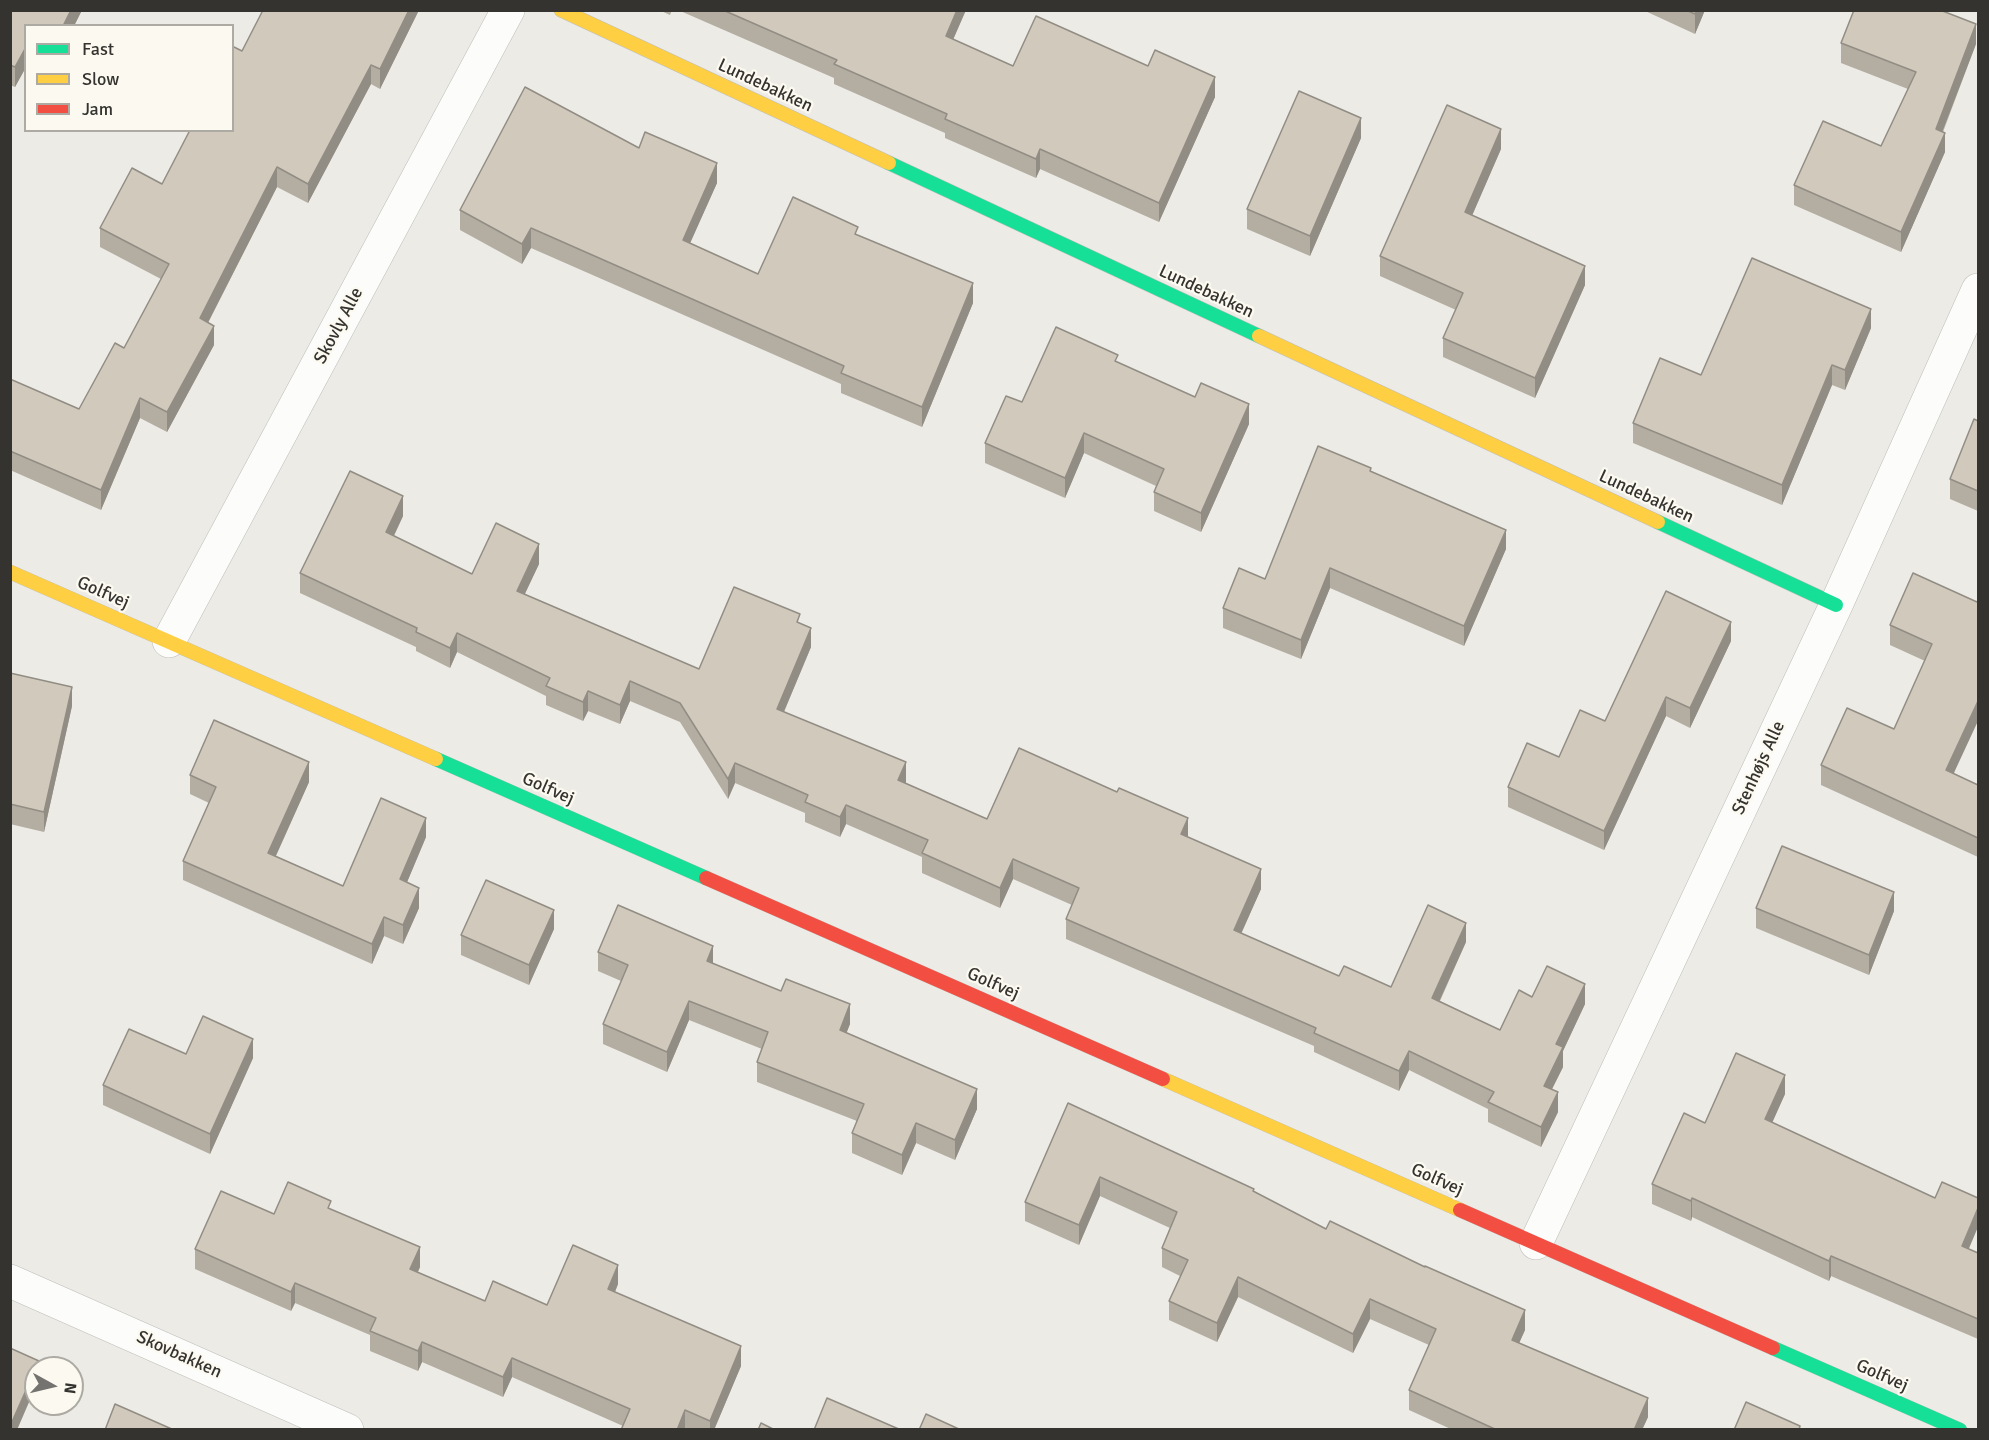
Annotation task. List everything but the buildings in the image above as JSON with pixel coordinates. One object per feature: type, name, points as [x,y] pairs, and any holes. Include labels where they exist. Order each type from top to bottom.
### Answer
[{"type":"street","name":"Skovly Alle","points":[[170,641],[508,10]]},
{"type":"street","name":"Lundebakken","points":[[561,10],[1836,605]]},
{"type":"street","name":"Stenhøjs Alle","points":[[1536,1243],[1836,605],[1978,290]]},
{"type":"street","name":"Golfvej","points":[[10,572],[1960,1430]]},
{"type":"street","name":"Skovbakken","points":[[10,1281],[346,1430]]},
{"type":"traffic: fast","points":[[889,163],[1259,336]]},
{"type":"traffic: fast","points":[[1658,522],[1836,605]]},
{"type":"traffic: fast","points":[[436,759],[706,878]]},
{"type":"traffic: fast","points":[[1773,1348],[1960,1430]]},
{"type":"traffic: slow","points":[[561,10],[889,163]]},
{"type":"traffic: slow","points":[[1259,336],[1658,522]]},
{"type":"traffic: slow","points":[[10,572],[436,759]]},
{"type":"traffic: slow","points":[[1163,1079],[1460,1210]]},
{"type":"traffic: jam","points":[[706,878],[1163,1079]]},
{"type":"traffic: jam","points":[[1460,1210],[1773,1348]]}]
